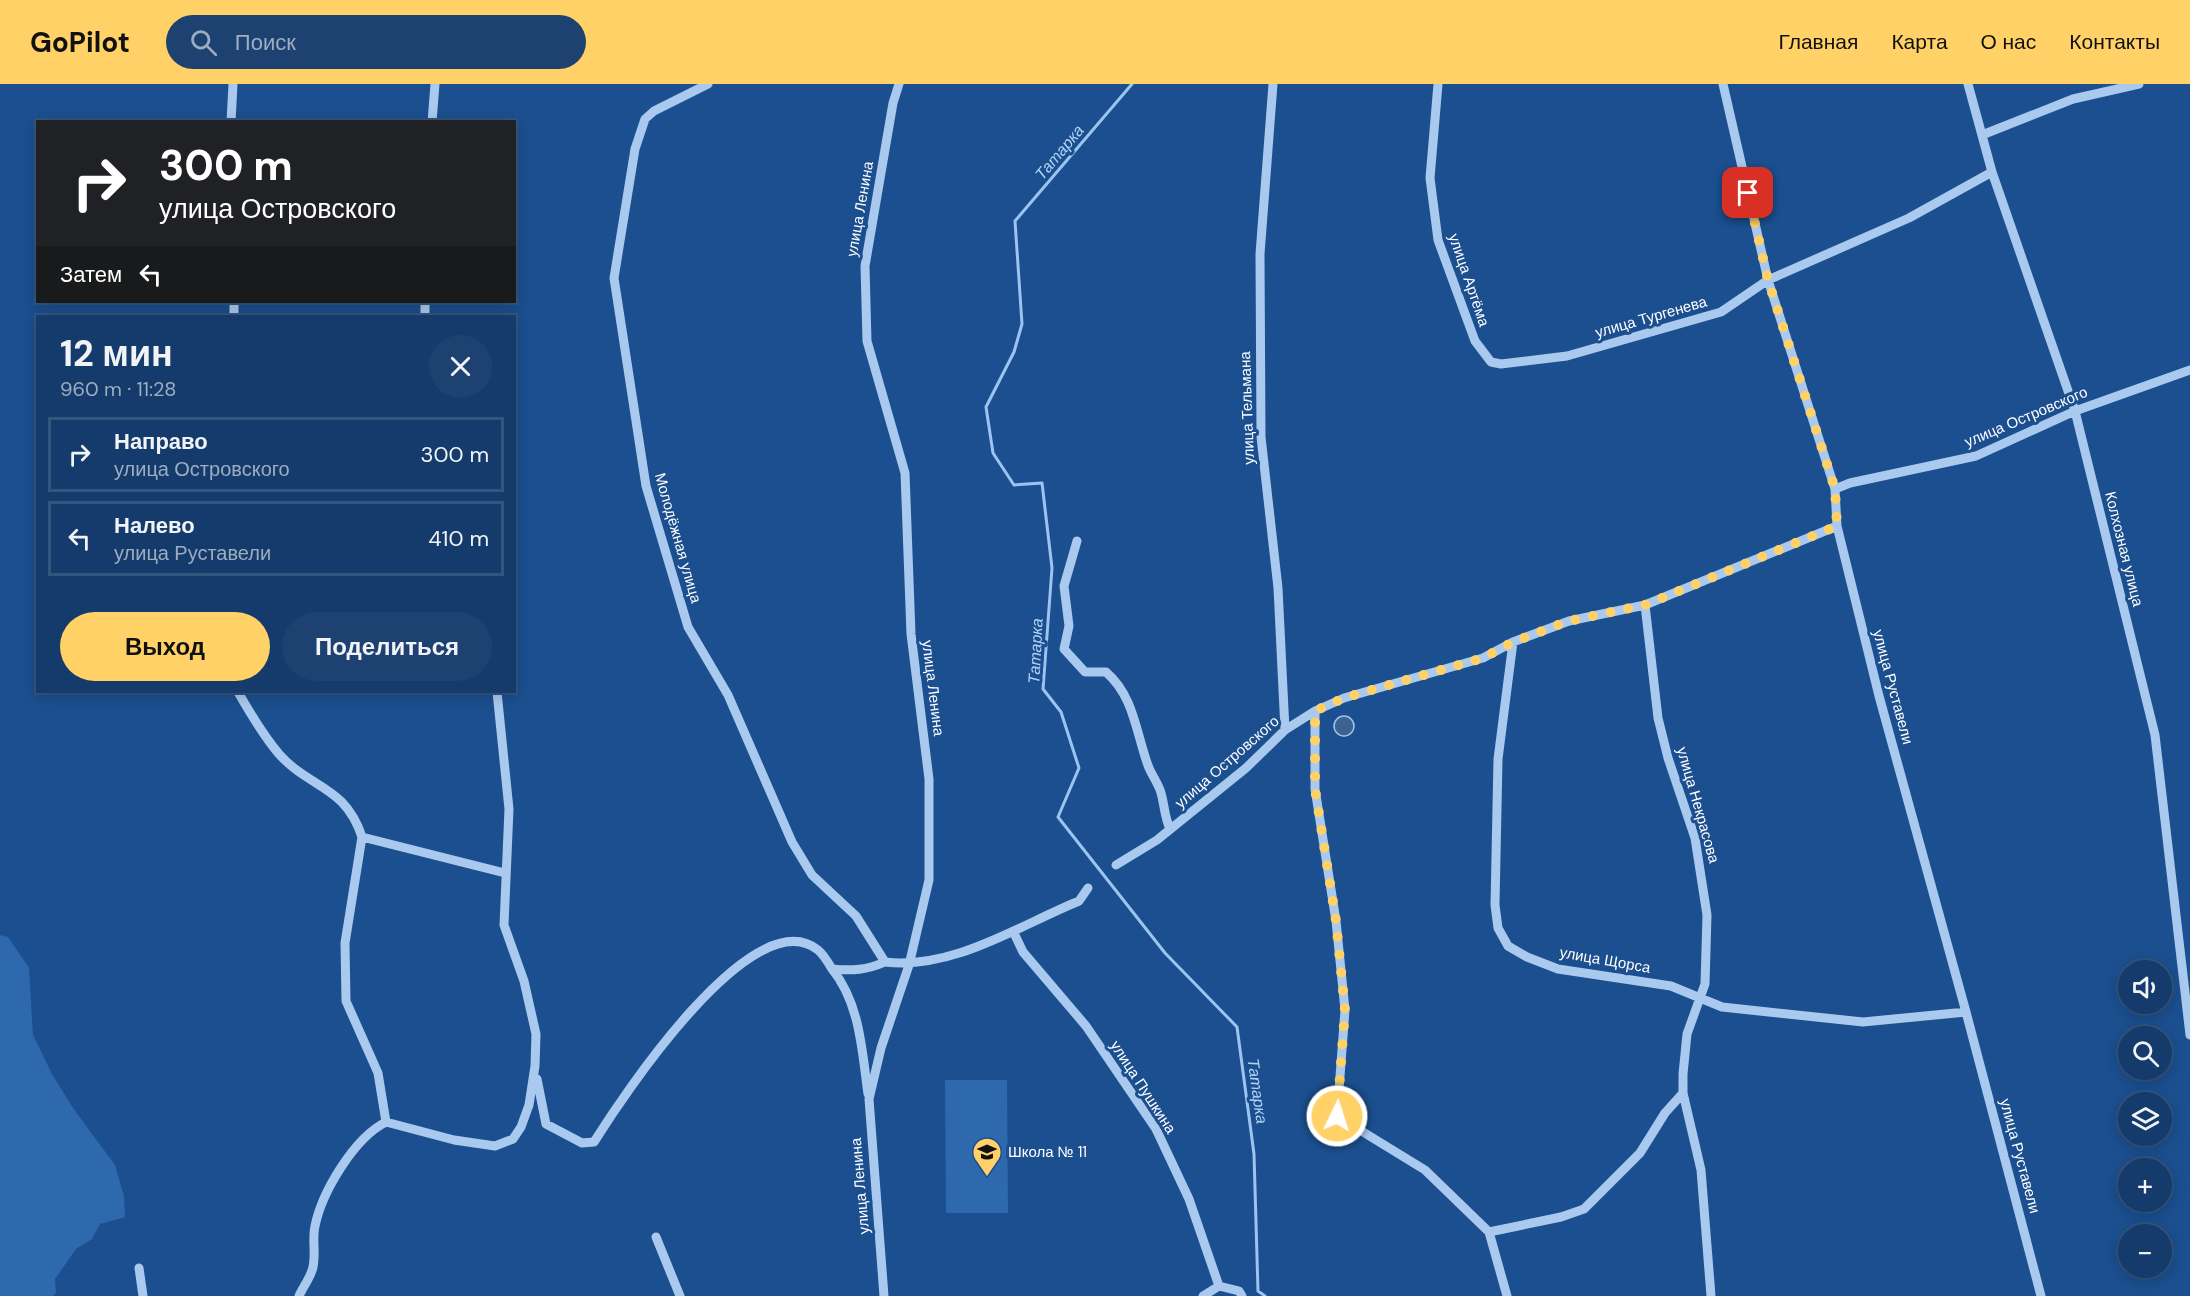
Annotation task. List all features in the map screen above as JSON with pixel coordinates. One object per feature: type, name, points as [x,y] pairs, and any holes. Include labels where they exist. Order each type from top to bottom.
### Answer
[{"type":"street","points":[[231,120],[233,84]]},
{"type":"street","points":[[432,120],[435,84]]},
{"type":"street","name":"Молодёжная улица","points":[[708,84],[654,111],[645,119],[635,149],[614,278],[646,486],[688,627],[728,695],[792,842],[812,875],[856,916],[885,962]]},
{"type":"street","name":"улица Ленина","points":[[884,1296],[869,1099],[881,1048],[909,965],[929,880],[929,779],[911,633],[905,473],[867,341],[865,266],[892,104],[899,84]]},
{"type":"street","name":"улица Тельмана","points":[[1273,84],[1260,254],[1261,437],[1278,588],[1285,730]]},
{"type":"street","name":"улица Артёма","points":[[1438,84],[1430,178],[1438,240],[1475,342],[1491,362],[1501,364]]},
{"type":"street","name":"улица Руставели","points":[[1723,84],[1768,280],[1835,489],[1837,526],[1879,696],[2041,1296]]},
{"type":"street","name":"Колхозная улица","points":[[1968,84],[1992,172],[2075,411],[2155,735],[2190,1035]]},
{"type":"street","points":[[1982,135],[2073,99],[2139,84]]},
{"type":"street","name":"улица Тургенева","points":[[1501,364],[1567,356],[1700,320],[1721,312],[1768,280],[1909,218],[1992,172]]},
{"type":"street","name":"улица Островского","points":[[1835,489],[1850,483],[1976,456],[2075,411],[2190,370]]},
{"type":"street","name":"улица Островского","points":[[1116,865],[1170,829],[1246,768],[1285,730],[1315,711],[1344,698],[1483,658],[1513,642],[1569,621],[1645,605],[1837,526]]},
{"type":"street","points":[[1077,541],[1064,586],[1069,626],[1064,649],[1084,672],[1106,672],[1115,679],[1131,705],[1149,767],[1161,793],[1163,813],[1170,829]]},
{"type":"street","name":"улица Некрасова","points":[[1645,605],[1658,718],[1668,758],[1695,838],[1707,915],[1705,984],[1687,1034],[1683,1093],[1701,1170],[1711,1296]]},
{"type":"street","name":"улица Щорса","points":[[1513,642],[1498,759],[1495,904],[1498,928],[1508,946],[1527,957],[1558,969],[1671,986],[1722,1007],[1747,1011],[1809,1015],[1863,1022],[1966,1012]]},
{"type":"street","points":[[239,693],[280,755],[342,800],[357,822],[362,837],[345,943],[346,1001],[378,1073],[386,1122]]},
{"type":"street","points":[[497,693],[509,809],[504,925],[524,981],[534,1023],[536,1066],[546,1124],[589,1144],[594,1142],[635,1078],[664,1042],[715,987],[743,962],[759,951],[776,945],[793,944],[817,950],[842,981],[853,1007],[860,1033],[869,1099]]},
{"type":"street","points":[[1315,711],[1315,789],[1336,921],[1345,1010],[1337,1116],[1425,1170],[1489,1232],[1507,1296]]},
{"type":"street","points":[[362,837],[505,873]]},
{"type":"street","points":[[832,969],[857,970],[885,962],[909,965],[962,952],[1079,902],[1088,888]]},
{"type":"street","name":"улица Пушкина","points":[[1013,931],[1023,952],[1086,1026],[1156,1129],[1189,1199],[1219,1286]]},
{"type":"street","points":[[299,1296],[313,1268],[315,1224],[326,1196],[358,1143],[374,1128],[386,1122],[484,1146],[505,1144],[513,1139],[525,1118],[536,1066]]},
{"type":"street","points":[[1489,1232],[1561,1217],[1584,1209],[1640,1153],[1665,1113],[1683,1093]]},
{"type":"street","points":[[656,1237],[680,1296]]},
{"type":"street","points":[[139,1268],[143,1296]]},
{"type":"street","points":[[1203,1296],[1219,1286],[1239,1291],[1242,1296]]},
{"type":"shaded area","points":[[1340,716],[1348,716],[1354,722],[1354,730],[1348,736],[1340,736],[1334,730],[1334,722]]},
{"type":"shaded area","points":[[0,935],[8,937],[29,968],[33,1035],[52,1074],[73,1108],[115,1165],[124,1196],[125,1217],[100,1224],[92,1239],[76,1249],[55,1279],[56,1293],[53,1296],[0,1296]]},
{"type":"shaded area","points":[[945,1080],[1007,1080],[1008,1213],[946,1213]]},
{"type":"waterway","name":"Татарка","points":[[1132,84],[1015,221],[1022,324],[1014,352],[986,407],[993,453],[1014,485],[1042,483],[1052,568],[1043,689],[1061,712],[1079,768],[1058,817],[1165,953],[1237,1027],[1254,1154],[1258,1291],[1265,1296]]},
{"type":"place","name":"Школа № 11","points":[[987,1178]]},
{"type":"route","points":[[1337,1116],[1345,1010],[1336,921],[1315,789],[1315,711],[1344,698],[1483,658],[1513,642],[1569,621],[1645,605],[1837,526],[1835,489],[1768,280],[1748,193]]}]
